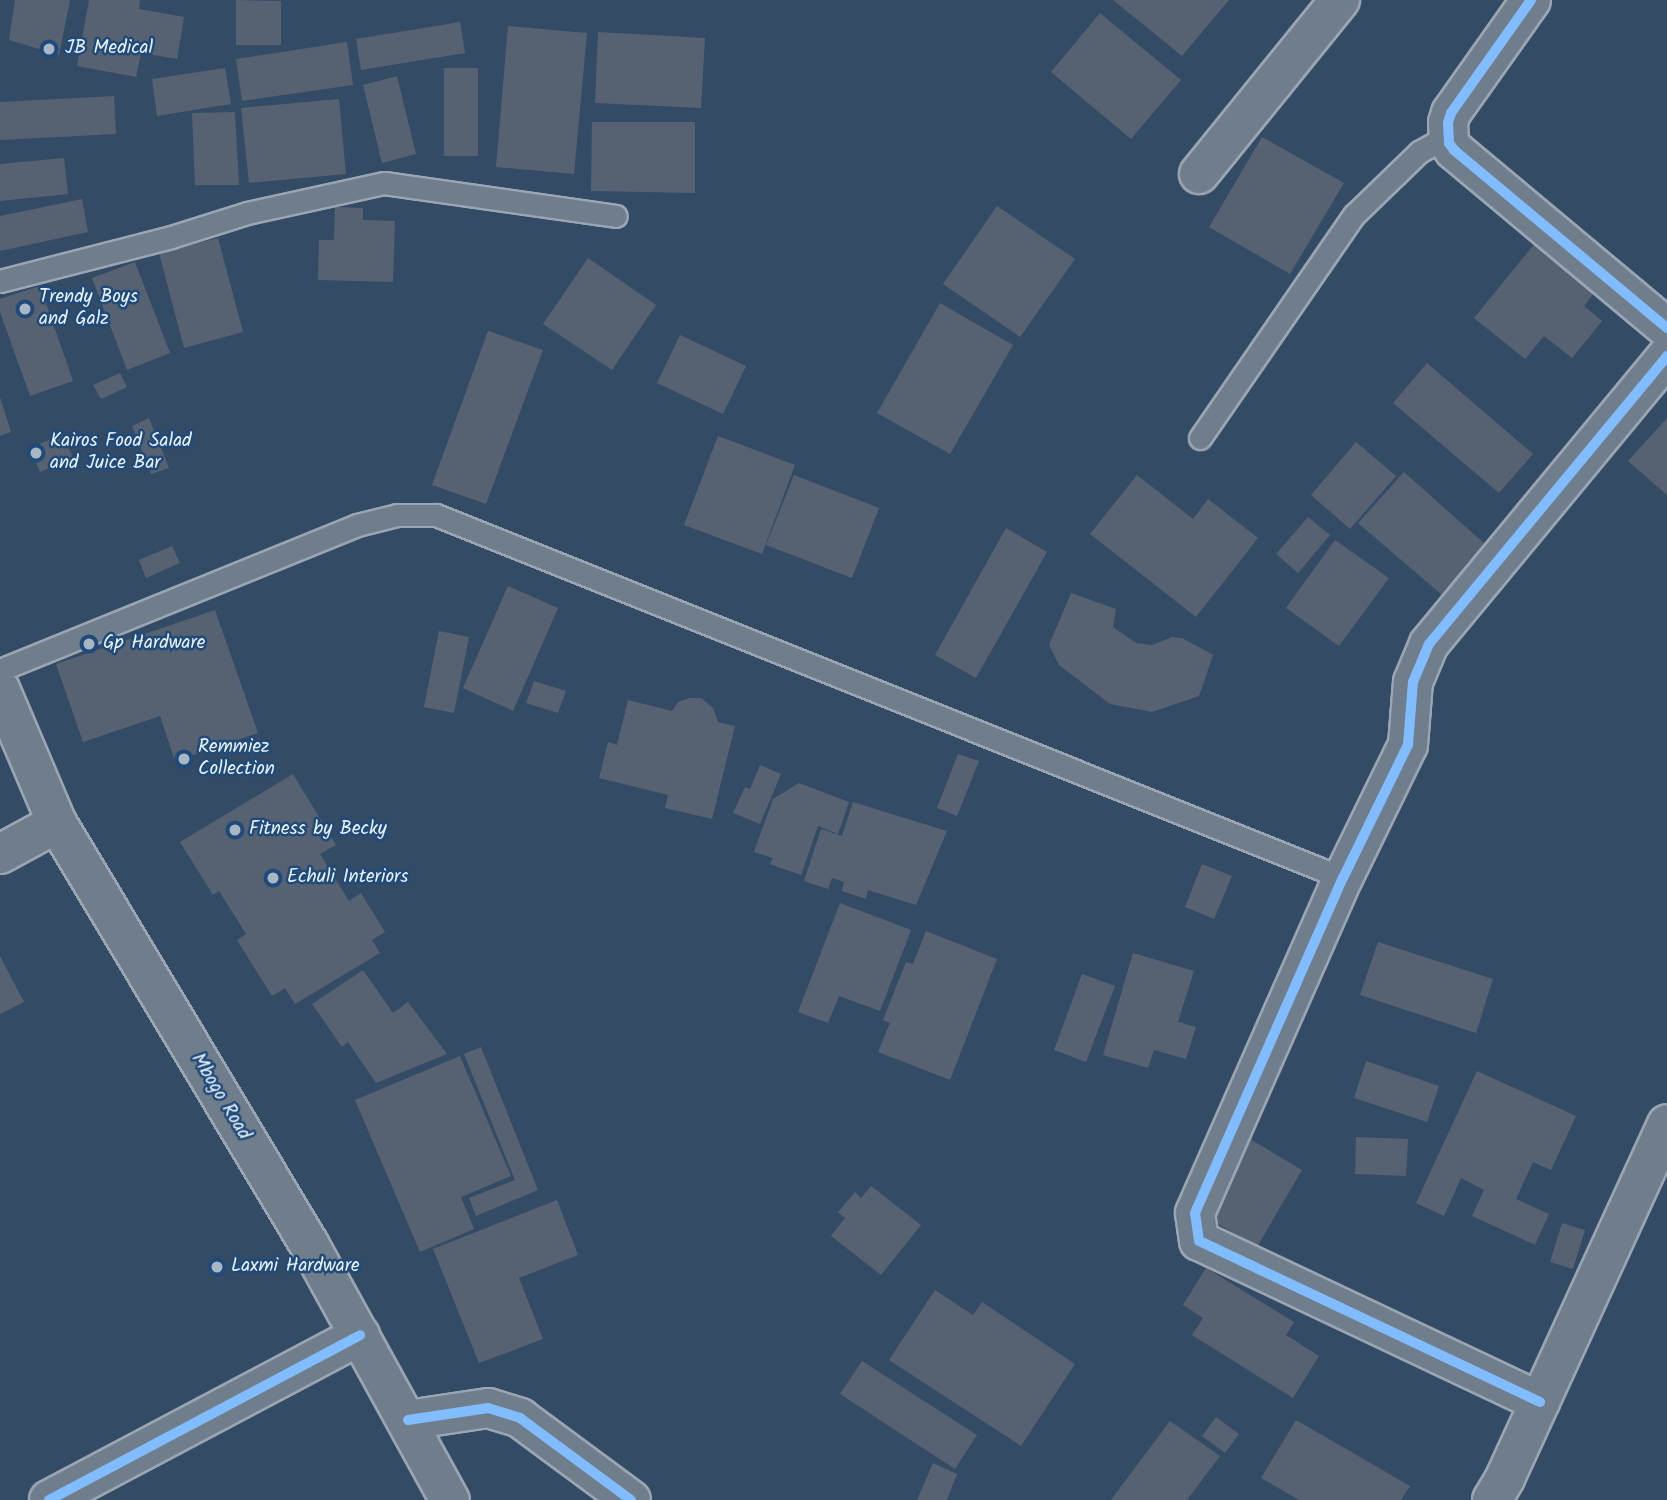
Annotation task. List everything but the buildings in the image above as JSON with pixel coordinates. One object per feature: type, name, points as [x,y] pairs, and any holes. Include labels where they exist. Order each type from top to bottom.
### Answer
[{"type":"street","points":[[1199,174],[1340,0]]},
{"type":"street","points":[[1531,0],[1451,113],[1448,136],[1454,150],[1667,328]]},
{"type":"street","points":[[1540,1402],[1199,1241],[1195,1213],[1343,878],[1408,745],[1413,682],[1429,643],[1667,356]]},
{"type":"street","name":"Mbogo Road","points":[[0,689],[57,823],[360,1335],[450,1500]]},
{"type":"street","points":[[0,854],[57,823]]},
{"type":"street","points":[[1492,1500],[1540,1402],[1667,1124]]},
{"type":"street","points":[[49,1500],[360,1335]]},
{"type":"street","points":[[408,1420],[488,1408],[520,1418],[631,1500]]},
{"type":"lane","points":[[1200,438],[1354,215],[1419,152],[1448,136]]},
{"type":"lane","points":[[0,281],[171,237],[247,213],[384,183],[615,216]]},
{"type":"lane","points":[[0,670],[357,525],[397,515],[436,515],[1343,878]]},
{"type":"cycle path","points":[[1531,0],[1451,113],[1448,123],[1449,143],[1454,150],[1667,328]]},
{"type":"cycle path","points":[[1540,1402],[1199,1241],[1195,1213],[1343,878],[1408,745],[1413,682],[1429,644],[1667,356]]},
{"type":"cycle path","points":[[49,1500],[360,1335]]},
{"type":"cycle path","points":[[408,1420],[488,1408],[520,1418],[631,1500]]},
{"type":"place","name":"JB Medical","points":[[49,49]]},
{"type":"place","name":"Trendy Boys and Galz","points":[[25,309]]},
{"type":"place","name":"Kairos Food Salad and Juice Bar","points":[[36,453]]},
{"type":"place","name":"Gp Hardware","points":[[89,644]]},
{"type":"place","name":"Remmiez Collection","points":[[184,759]]},
{"type":"place","name":"Fitness by Becky","points":[[235,830]]},
{"type":"place","name":"Echuli Interiors","points":[[273,878]]},
{"type":"place","name":"Laxmi Hardware","points":[[217,1267]]}]
